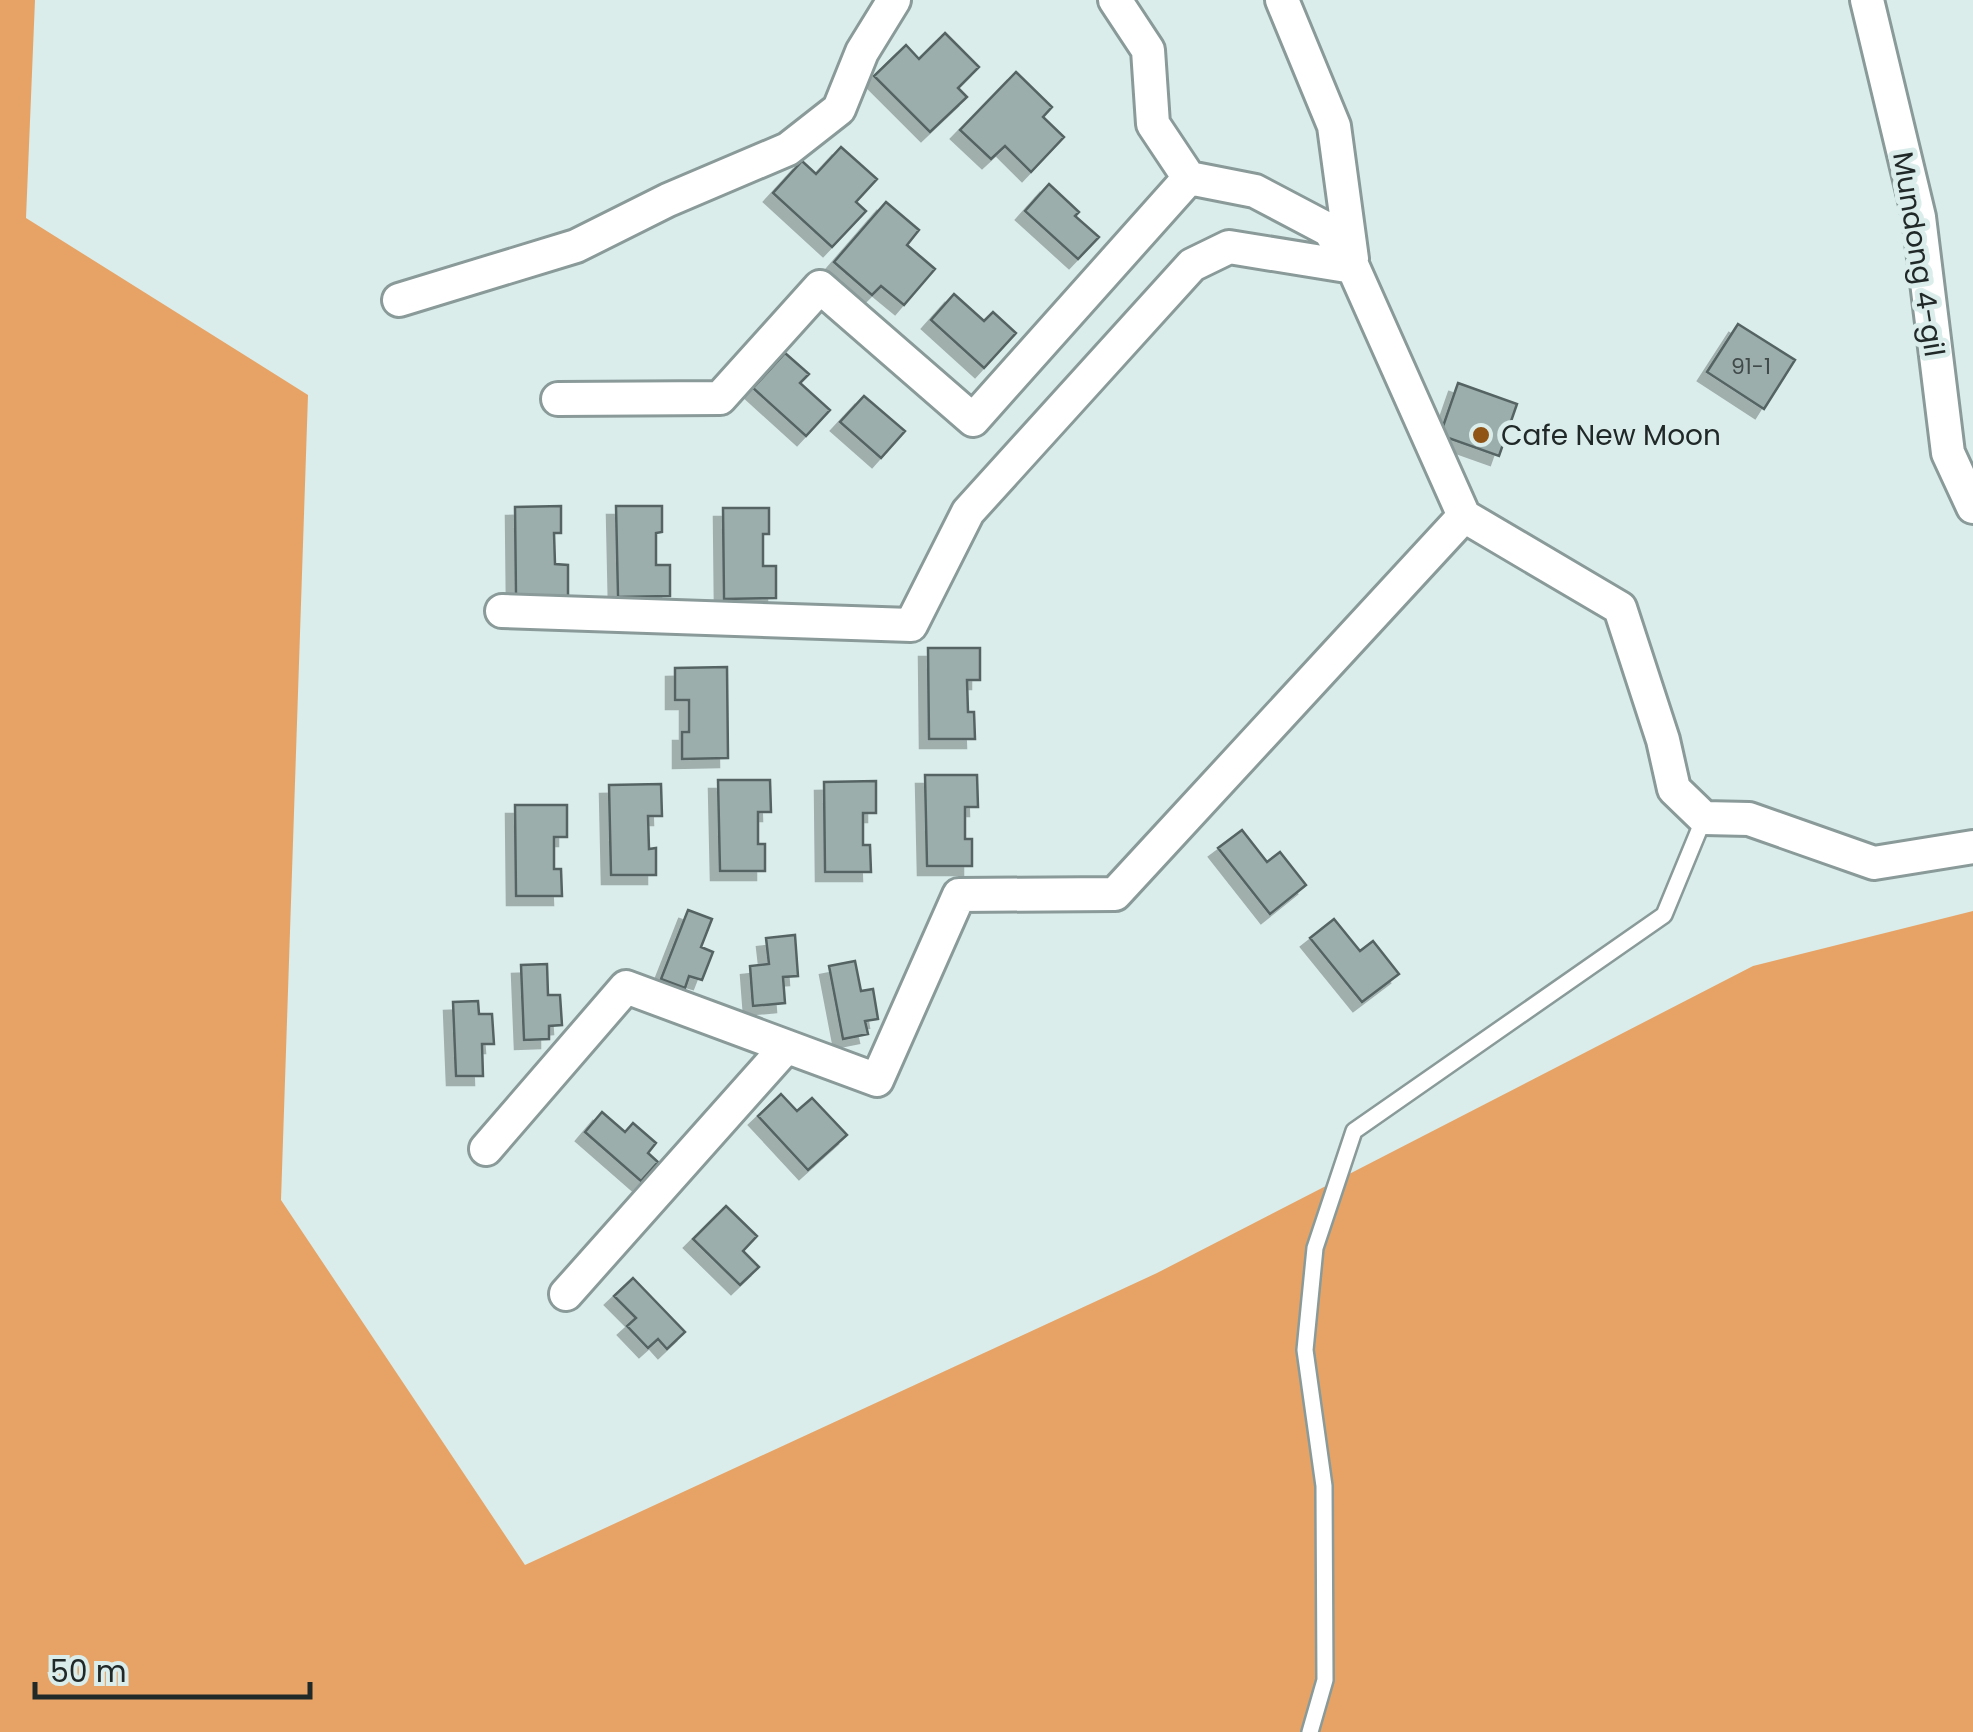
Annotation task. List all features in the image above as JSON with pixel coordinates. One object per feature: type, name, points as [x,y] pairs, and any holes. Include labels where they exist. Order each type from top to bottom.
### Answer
[{"type":"street","points":[[399,300],[576,246],[668,200],[788,149],[839,109],[862,52],[894,0]]},
{"type":"street","points":[[1116,0],[1148,50],[1153,124],[1189,178],[1256,191],[1328,230],[1352,267],[1464,516],[1620,608],[1674,789],[1704,818],[1749,819],[1874,863],[1973,847]]},
{"type":"street","points":[[1282,0],[1334,126],[1352,267]]},
{"type":"street","name":"Mundong 4-gil","points":[[1867,0],[1919,217],[1948,452],[1973,507]]},
{"type":"street","points":[[558,399],[720,398],[820,286],[972,420],[1189,178]]},
{"type":"street","points":[[502,612],[911,625],[968,512],[1192,265],[1229,247],[1352,267]]},
{"type":"street","points":[[486,1149],[626,986],[877,1080],[959,895],[1115,894],[1464,516]]},
{"type":"street","points":[[566,1294],[786,1047]]},
{"type":"lane","points":[[1310,1732],[1325,1680],[1324,1486],[1306,1350],[1316,1248],[1354,1130],[1664,915],[1704,818]]},
{"type":"shaded area","points":[[0,0],[35,0],[26,218],[308,395],[281,1200],[525,1565],[1157,1273],[1753,966],[1973,911],[1973,1732],[0,1732]]},
{"type":"building","points":[[945,33],[979,67],[958,88],[967,97],[930,132],[874,76],[906,45],[919,59]]},
{"type":"building","points":[[1016,72],[1052,107],[1043,117],[1064,137],[1031,172],[1005,146],[991,159],[960,130]]},
{"type":"building","points":[[841,147],[877,179],[856,202],[866,211],[832,247],[773,193],[802,161],[816,174]]},
{"type":"building","points":[[1049,184],[1079,212],[1075,216],[1099,237],[1078,259],[1025,211]]},
{"type":"building","points":[[886,202],[919,230],[907,245],[935,269],[904,305],[881,286],[872,295],[834,262]]},
{"type":"building","points":[[954,294],[984,321],[993,312],[1016,333],[984,368],[931,320]]},
{"type":"building","points":[[1738,324],[1795,360],[1764,409],[1707,372]]},
{"type":"building","points":[[785,353],[809,374],[800,383],[830,410],[806,436],[753,388]]},
{"type":"building","points":[[1458,383],[1517,404],[1499,456],[1440,435]]},
{"type":"building","points":[[864,396],[905,431],[881,458],[840,422]]},
{"type":"building","points":[[561,506],[561,533],[554,533],[555,564],[568,565],[568,597],[516,597],[515,507]]},
{"type":"building","points":[[616,506],[662,506],[662,532],[656,533],[656,565],[670,565],[670,596],[618,597]]},
{"type":"building","points":[[723,508],[769,508],[769,534],[763,534],[763,566],[776,566],[776,598],[724,599]]},
{"type":"building","points":[[928,648],[980,648],[980,680],[967,680],[968,712],[974,712],[975,739],[929,739]]},
{"type":"building","points":[[727,667],[728,758],[682,759],[682,732],[689,732],[689,700],[675,700],[675,668]]},
{"type":"building","points":[[925,775],[977,775],[978,807],[965,807],[965,839],[972,839],[972,866],[927,866]]},
{"type":"building","points":[[718,780],[770,780],[771,812],[758,812],[758,844],[765,844],[765,871],[720,871]]},
{"type":"building","points":[[876,781],[876,813],[863,813],[863,845],[870,845],[871,872],[825,872],[824,782]]},
{"type":"building","points":[[661,784],[662,816],[648,816],[649,849],[656,848],[656,875],[611,875],[609,785]]},
{"type":"building","points":[[515,805],[567,805],[567,837],[554,837],[554,869],[561,869],[562,896],[516,896]]},
{"type":"building","points":[[1242,830],[1267,862],[1280,852],[1306,885],[1270,914],[1218,848]]},
{"type":"building","points":[[688,910],[712,919],[701,947],[713,952],[702,980],[689,976],[685,988],[661,979]]},
{"type":"building","points":[[1334,919],[1360,951],[1373,941],[1399,974],[1362,1002],[1310,938]]},
{"type":"building","points":[[795,935],[798,976],[783,977],[785,1003],[753,1006],[750,966],[769,964],[766,938]]},
{"type":"building","points":[[855,961],[861,991],[873,989],[878,1019],[865,1021],[868,1034],[843,1039],[829,966]]},
{"type":"building","points":[[547,964],[548,995],[560,995],[562,1025],[549,1026],[549,1039],[524,1040],[521,965]]},
{"type":"building","points":[[478,1001],[479,1014],[492,1014],[494,1044],[482,1044],[483,1076],[456,1076],[453,1002]]},
{"type":"building","points":[[781,1094],[797,1111],[812,1098],[847,1135],[808,1170],[758,1116]]},
{"type":"building","points":[[602,1112],[625,1132],[633,1123],[656,1143],[648,1153],[658,1162],[641,1181],[585,1132]]},
{"type":"building","points":[[726,1206],[757,1236],[743,1251],[759,1267],[740,1285],[693,1239]]},
{"type":"building","points":[[633,1278],[685,1332],[667,1349],[658,1339],[648,1348],[627,1326],[636,1318],[614,1296]]},
{"type":"place","name":"Cafe New Moon","points":[[1481,435]]}]
